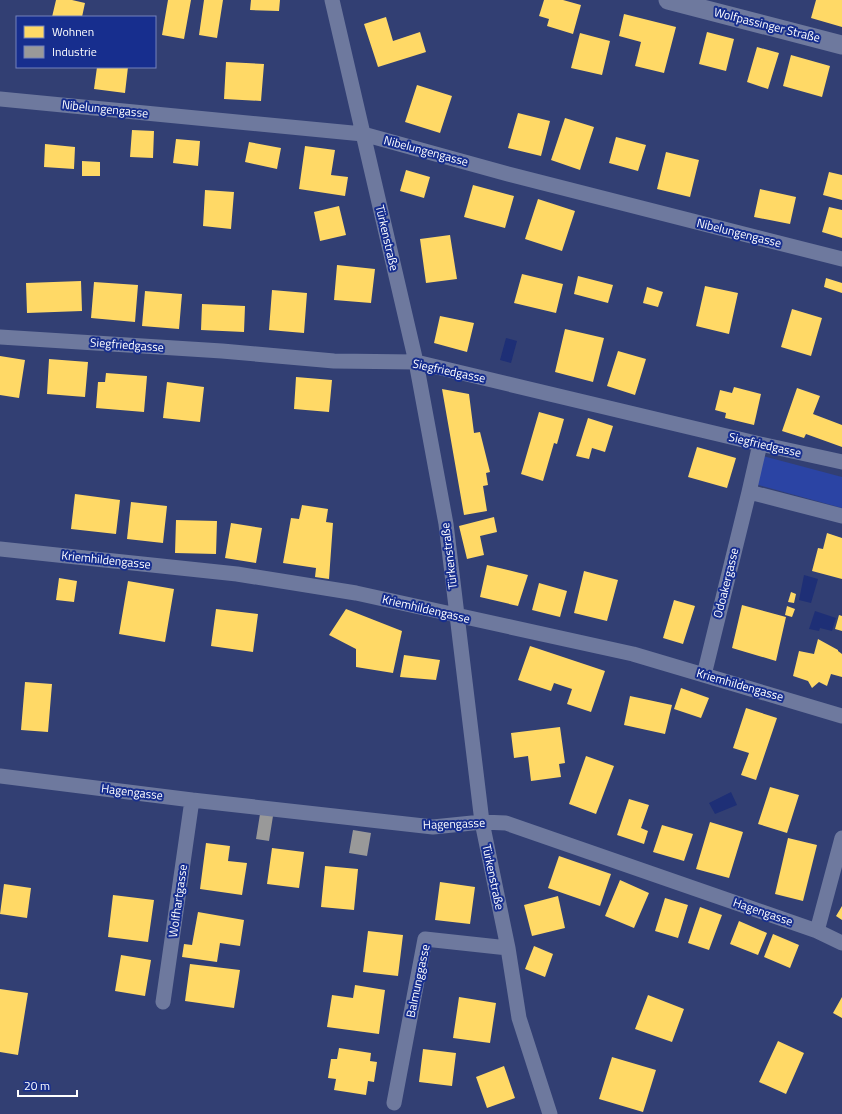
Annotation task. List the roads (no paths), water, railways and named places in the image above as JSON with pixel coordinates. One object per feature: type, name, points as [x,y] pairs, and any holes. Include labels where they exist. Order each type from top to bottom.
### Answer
[{"type":"street","name":"Türkenstraße","points":[[332,0],[416,362],[446,524],[482,822],[508,948],[519,1018],[550,1114]]},
{"type":"street","name":"Wolfpassinger Straße","points":[[668,0],[842,45]]},
{"type":"street","name":"Nibelungengasse","points":[[0,99],[362,134],[508,174],[842,259]]},
{"type":"street","name":"Siegfriedgasse","points":[[0,337],[222,351],[334,361],[416,362],[760,444],[842,462]]},
{"type":"street","name":"Odoakergasse","points":[[704,675],[760,444]]},
{"type":"street","points":[[749,492],[842,516]]},
{"type":"street","name":"Kriemhildengasse","points":[[0,548],[237,574],[356,593],[633,654],[842,716]]},
{"type":"street","name":"Hagengasse","points":[[0,776],[192,800],[433,827],[482,822],[506,823],[817,931],[842,943]]},
{"type":"street","name":"Wolfhartgasse","points":[[164,1002],[192,800]]},
{"type":"street","points":[[817,931],[842,838]]},
{"type":"street","name":"Balmunggasse","points":[[394,1103],[425,939],[508,948]]}]
